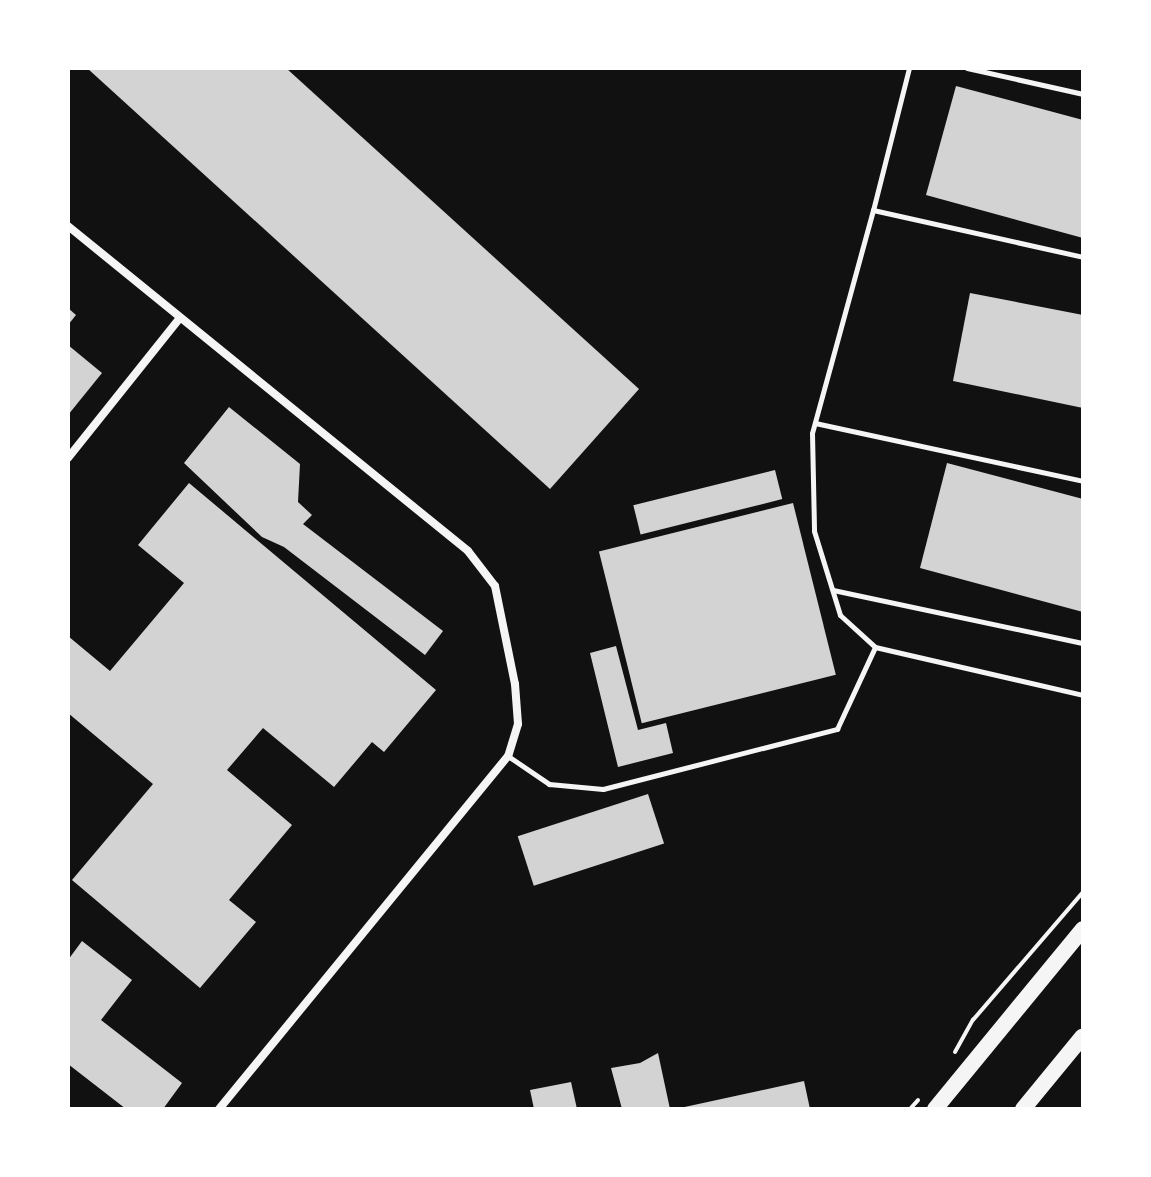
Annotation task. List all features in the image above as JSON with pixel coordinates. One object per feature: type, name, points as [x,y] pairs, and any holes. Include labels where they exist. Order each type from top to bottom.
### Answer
[{"type":"highway","points":[[935,1109],[1083,929]]},
{"type":"highway","points":[[1023,1109],[1083,1036]]},
{"type":"street","points":[[68,226],[468,551],[495,586],[515,684],[518,724],[508,756],[219,1109]]},
{"type":"street","points":[[68,458],[179,319]]},
{"type":"lane","points":[[909,68],[815,423],[814,531],[840,615],[875,647],[1083,695]]},
{"type":"lane","points":[[967,68],[1083,94]]},
{"type":"lane","points":[[873,210],[1083,257]]},
{"type":"lane","points":[[815,423],[1083,481]]},
{"type":"lane","points":[[832,590],[1083,643]]},
{"type":"lane","points":[[508,756],[549,784],[603,789],[837,729],[875,647]]},
{"type":"path","points":[[952,1057],[973,1020],[1083,892]]},
{"type":"path","points":[[910,1109],[927,1088]]},
{"type":"building","points":[[87,68],[286,68],[639,389],[550,489]]},
{"type":"building","points":[[956,86],[1083,120],[1083,238],[926,195]]},
{"type":"building","points":[[970,293],[1083,315],[1083,408],[953,381]]},
{"type":"building","points":[[68,308],[76,315],[68,325]]},
{"type":"building","points":[[68,345],[102,373],[68,415]]},
{"type":"building","points":[[229,407],[300,464],[298,502],[312,515],[303,524],[443,631],[425,655],[284,547],[262,537],[184,463]]},
{"type":"building","points":[[947,463],[1083,499],[1083,612],[920,568]]},
{"type":"building","points":[[775,470],[782,499],[641,534],[633,505]]},
{"type":"building","points":[[189,483],[436,690],[384,752],[372,742],[334,787],[263,728],[227,770],[292,825],[229,900],[256,922],[200,988],[72,880],[153,784],[68,713],[68,636],[110,671],[184,583],[138,545]]},
{"type":"building","points":[[793,503],[836,675],[642,723],[599,551]]},
{"type":"building","points":[[616,646],[638,730],[666,723],[673,753],[618,767],[590,653]]},
{"type":"building","points":[[648,794],[664,843],[534,886],[518,836]]},
{"type":"building","points":[[82,941],[132,980],[101,1020],[182,1083],[163,1109],[126,1109],[68,1064],[68,960]]},
{"type":"building","points":[[658,1053],[670,1109],[622,1109],[611,1068],[640,1063]]},
{"type":"building","points":[[804,1081],[810,1109],[680,1109],[680,1108]]},
{"type":"building","points":[[571,1082],[577,1109],[534,1109],[530,1090]]}]
